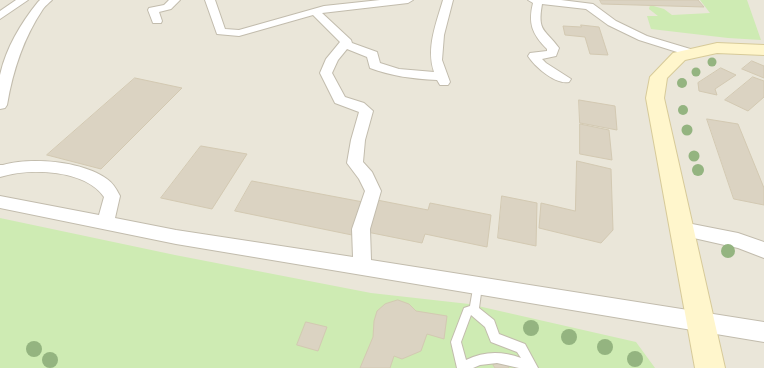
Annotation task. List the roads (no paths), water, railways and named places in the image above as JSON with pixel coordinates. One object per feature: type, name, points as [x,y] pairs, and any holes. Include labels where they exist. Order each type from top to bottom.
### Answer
[{"type":"main road","points":[[710,368],[656,98],[659,77],[679,56],[717,48],[764,50]]},
{"type":"street","points":[[0,16],[23,0]]},
{"type":"street","points":[[0,105],[5,78],[23,29],[46,0]]},
{"type":"street","points":[[148,0],[157,21]]},
{"type":"street","points":[[153,10],[167,7],[175,0]]},
{"type":"street","points":[[210,0],[221,32],[239,33],[315,12],[408,0]]},
{"type":"street","points":[[345,45],[373,55],[374,65],[387,71],[443,79],[436,60],[438,35],[448,0]]},
{"type":"street","points":[[565,79],[542,66],[534,56],[552,54],[553,48],[539,36],[535,27],[536,0],[586,3],[618,26],[644,38],[693,53]]},
{"type":"street","points":[[315,12],[324,19],[333,31],[347,42],[332,60],[326,73],[340,100],[359,106],[366,111],[358,140],[355,163],[366,176],[373,191],[361,229],[362,267]]},
{"type":"street","points":[[0,170],[21,166],[36,167],[68,171],[90,177],[103,184],[112,196],[105,223]]},
{"type":"street","points":[[0,202],[176,237],[764,332]]},
{"type":"street","points":[[682,229],[738,240],[764,250]]},
{"type":"lane","points":[[474,310],[477,286]]},
{"type":"lane","points":[[474,310],[468,311],[456,342],[462,368],[472,361],[492,357],[513,359],[533,368]]},
{"type":"lane","points":[[474,310],[490,324],[495,338],[521,348],[533,368]]}]
